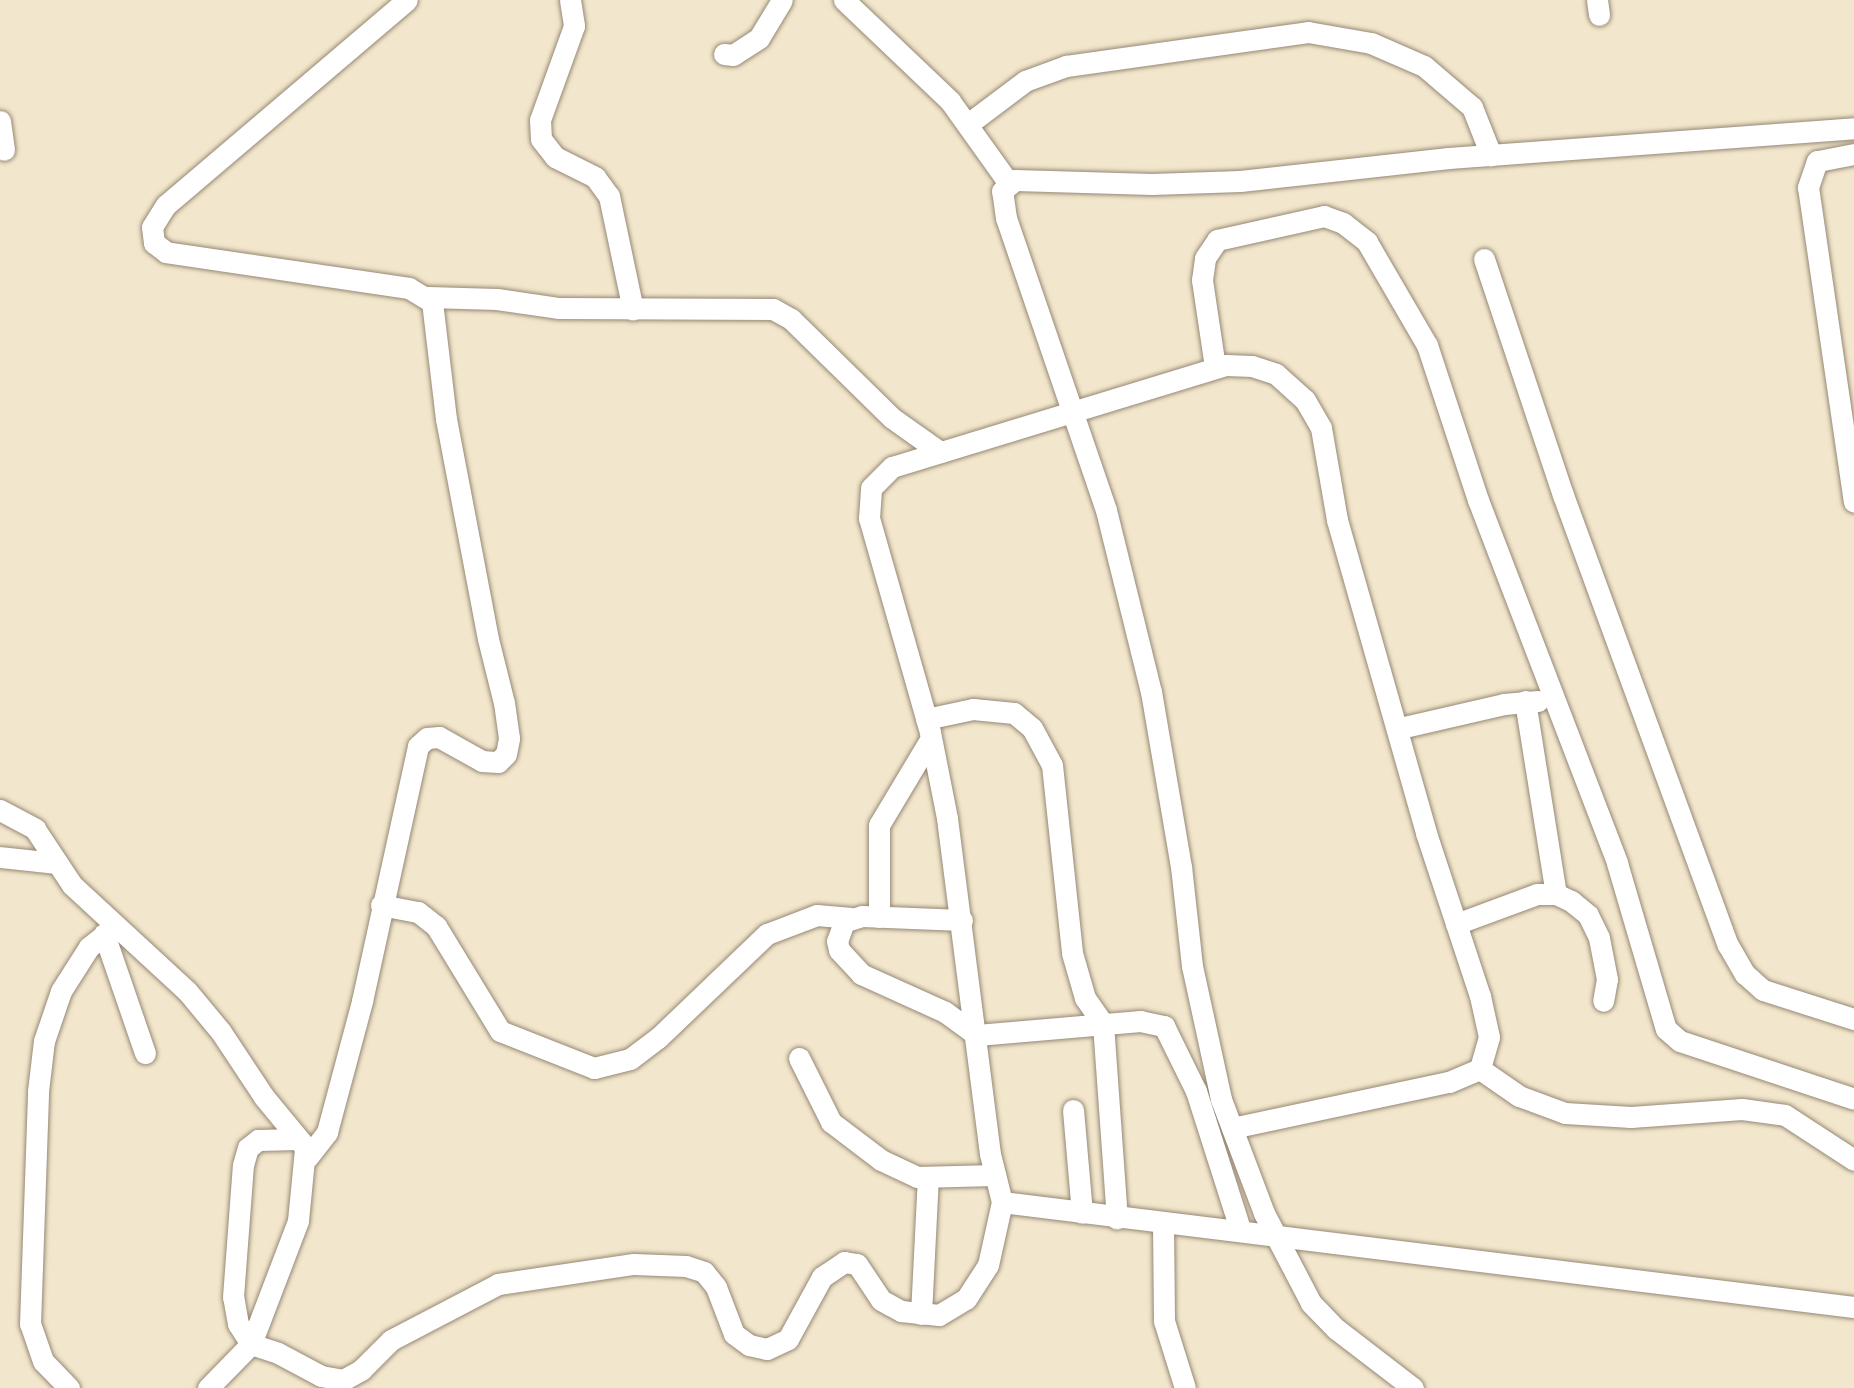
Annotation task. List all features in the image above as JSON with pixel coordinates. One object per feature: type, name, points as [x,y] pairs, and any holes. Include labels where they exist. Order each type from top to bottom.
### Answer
[{"type":"street","points":[[407,0],[166,205],[155,220],[151,236],[166,251],[409,288],[428,297],[633,310],[780,312],[891,418],[940,452]]},
{"type":"street","points":[[570,0],[574,26],[540,120],[541,139],[555,157],[595,177],[609,196],[633,310]]},
{"type":"street","points":[[724,54],[733,55],[759,38],[782,0]]},
{"type":"street","points":[[844,0],[944,94],[1008,182]]},
{"type":"street","points":[[968,124],[1025,81],[1066,66],[1308,32],[1371,43],[1424,66],[1472,107],[1492,155]]},
{"type":"street","points":[[0,121],[4,150]]},
{"type":"street","points":[[1008,182],[1240,181],[1492,155],[1854,128]]},
{"type":"street","points":[[1854,154],[1817,161],[1808,187],[1854,502]]},
{"type":"street","points":[[1008,182],[1002,191],[1006,218],[1075,412],[1106,510],[1151,692],[1202,1019],[1232,1128],[1276,1233],[1319,1315],[1413,1388]]},
{"type":"street","points":[[1215,367],[1202,280],[1205,258],[1217,240],[1324,216],[1343,223],[1367,242],[1427,345],[1553,700],[1617,863],[1666,1029],[1680,1041],[1854,1099]]},
{"type":"street","points":[[1484,259],[1558,483],[1728,945],[1745,974],[1763,990],[1854,1019]]},
{"type":"street","points":[[428,297],[434,310],[446,419],[509,738],[502,759],[490,763],[445,739],[422,741],[415,753],[327,1132],[303,1148],[258,1140],[248,1148],[243,1165],[233,1297],[238,1324],[251,1344],[278,1353],[321,1376],[343,1380],[361,1370],[391,1339],[498,1284],[646,1264],[704,1272],[716,1287],[734,1334],[759,1349],[773,1349],[788,1339],[822,1278],[844,1262],[857,1264],[891,1308],[921,1314],[949,1312],[966,1299],[988,1265],[1002,1202],[995,1175],[962,920],[929,729],[867,502],[871,488],[892,467],[1215,367],[1244,364],[1276,374],[1316,416],[1337,520],[1488,1026],[1489,1049],[1480,1069],[1449,1082],[1232,1128]]},
{"type":"street","points":[[1400,728],[1525,701],[1553,700]]},
{"type":"street","points":[[1525,701],[1556,894]]},
{"type":"street","points":[[879,917],[879,825],[929,729],[973,709],[1002,709],[1023,719],[1046,749],[1055,779],[1072,953],[1085,998],[1103,1024],[1116,1218]]},
{"type":"street","points":[[0,810],[35,829],[56,863],[110,930],[187,991],[303,1148],[298,1221],[287,1259],[251,1344],[208,1388]]},
{"type":"street","points":[[0,857],[56,863]]},
{"type":"street","points":[[1456,924],[1537,894],[1556,894],[1580,906],[1594,925],[1606,964],[1603,1001]]},
{"type":"street","points":[[381,905],[418,912],[436,926],[500,1031],[594,1068],[630,1059],[658,1038],[767,934],[817,915],[962,920]]},
{"type":"street","points":[[851,918],[840,928],[837,941],[852,965],[873,982],[945,1012],[977,1035],[1149,1021],[1168,1032],[1196,1091],[1240,1229]]},
{"type":"street","points":[[110,930],[145,1053]]},
{"type":"street","points":[[69,1388],[43,1361],[30,1324],[38,1091],[44,1041],[61,991],[75,965],[110,930]]},
{"type":"street","points":[[799,1058],[836,1127],[901,1172],[928,1177],[995,1175]]},
{"type":"street","points":[[1480,1069],[1519,1096],[1565,1113],[1631,1117],[1742,1109],[1785,1115],[1854,1160]]},
{"type":"street","points":[[1073,1110],[1082,1213]]},
{"type":"street","points":[[921,1314],[928,1177]]},
{"type":"street","points":[[1002,1202],[1116,1218],[1276,1233],[1737,1296],[1854,1307]]},
{"type":"street","points":[[1163,1223],[1164,1321],[1185,1388]]}]
